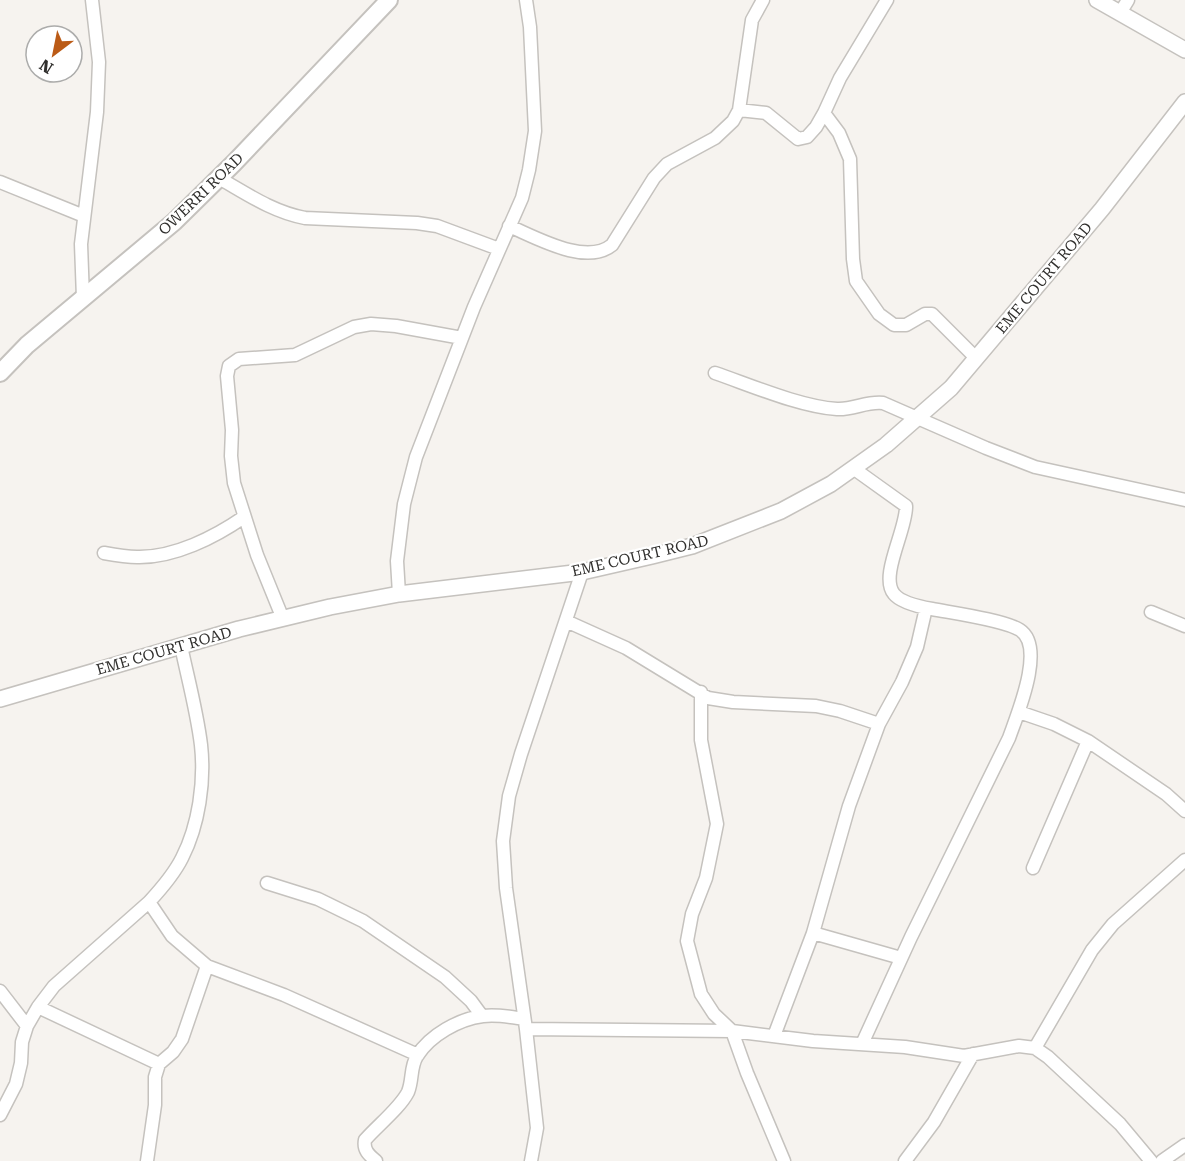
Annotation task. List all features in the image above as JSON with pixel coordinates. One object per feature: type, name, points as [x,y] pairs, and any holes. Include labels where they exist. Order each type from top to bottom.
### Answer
[{"type":"main road","name":"OWERRI ROAD","points":[[0,373],[27,345],[174,222],[219,178],[388,0]]},
{"type":"street","points":[[83,298],[81,244],[97,112],[99,62],[92,0]]},
{"type":"street","points":[[399,594],[397,561],[404,504],[416,457],[462,338],[522,198],[535,131],[530,27],[526,0]]},
{"type":"street","points":[[509,226],[567,250],[594,254],[604,252],[612,246],[654,178],[667,164],[715,138],[733,121],[738,110],[752,20],[763,0]]},
{"type":"street","points":[[738,110],[766,113],[798,139],[807,137],[824,113],[840,78],[887,0]]},
{"type":"street","points":[[1097,0],[1124,6],[1185,50]]},
{"type":"street","name":"EME COURT ROAD","points":[[0,699],[181,646],[330,607],[399,594],[582,572],[692,546],[782,511],[831,484],[886,445],[951,388],[1102,210],[1185,102]]},
{"type":"street","points":[[824,113],[840,133],[850,159],[853,259],[856,281],[879,314],[894,325],[906,325],[925,314],[932,314],[976,357]]},
{"type":"street","points":[[219,178],[269,207],[292,216],[437,226],[499,249]]},
{"type":"street","points":[[0,182],[84,216]]},
{"type":"street","points":[[283,619],[257,555],[234,483],[227,376],[229,366],[239,359],[296,355],[354,327],[371,324],[396,326],[462,338]]},
{"type":"street","points":[[715,373],[777,395],[821,406],[838,409],[871,402],[883,403],[986,448],[1035,466],[1185,500]]},
{"type":"street","points":[[854,468],[906,506],[906,516],[891,563],[890,584],[894,595],[926,608],[1005,624],[1020,630],[1027,637],[1030,647],[1030,672],[1009,738],[862,1044]]},
{"type":"street","points":[[104,553],[138,557],[169,552],[204,542],[244,517]]},
{"type":"street","points":[[531,1161],[537,1128],[506,888],[503,841],[509,796],[515,775],[582,572]]},
{"type":"street","points":[[774,1036],[813,933],[838,842],[879,724],[902,682],[917,647],[926,608]]},
{"type":"street","points":[[1151,612],[1185,626]]},
{"type":"street","points":[[566,621],[626,648],[708,698],[816,706],[879,724]]},
{"type":"street","points":[[0,1115],[16,1084],[21,1063],[22,1042],[27,1026],[38,1007],[54,986],[149,902],[182,858],[195,824],[201,783],[201,746],[181,646]]},
{"type":"street","points":[[701,693],[701,740],[717,824],[706,878],[692,914],[687,941],[701,994],[714,1014],[732,1031],[747,1074],[784,1161]]},
{"type":"street","points":[[1019,712],[1054,724],[1088,741],[1166,794],[1185,811]]},
{"type":"street","points":[[1034,868],[1088,741]]},
{"type":"street","points":[[1035,1048],[1092,950],[1113,924],[1185,860]]},
{"type":"street","points":[[267,883],[318,899],[363,921],[445,977],[471,1001],[482,1016]]},
{"type":"street","points":[[149,902],[172,936],[207,966],[284,994],[418,1055]]},
{"type":"street","points":[[813,933],[902,958]]},
{"type":"street","points":[[147,1161],[155,1105],[155,1077],[159,1064],[173,1052],[182,1039],[207,966]]},
{"type":"street","points":[[0,993],[27,1026]]},
{"type":"street","points":[[38,1007],[159,1064]]},
{"type":"street","points":[[376,1161],[366,1152],[365,1140],[408,1092],[418,1055],[432,1039],[456,1025],[482,1016],[501,1016],[525,1024],[732,1031],[905,1047],[954,1055],[1019,1046],[1035,1048],[1048,1057],[1120,1124],[1151,1161]]},
{"type":"street","points":[[905,1161],[934,1122],[973,1054]]},
{"type":"street","points":[[1162,1161],[1185,1145]]}]
